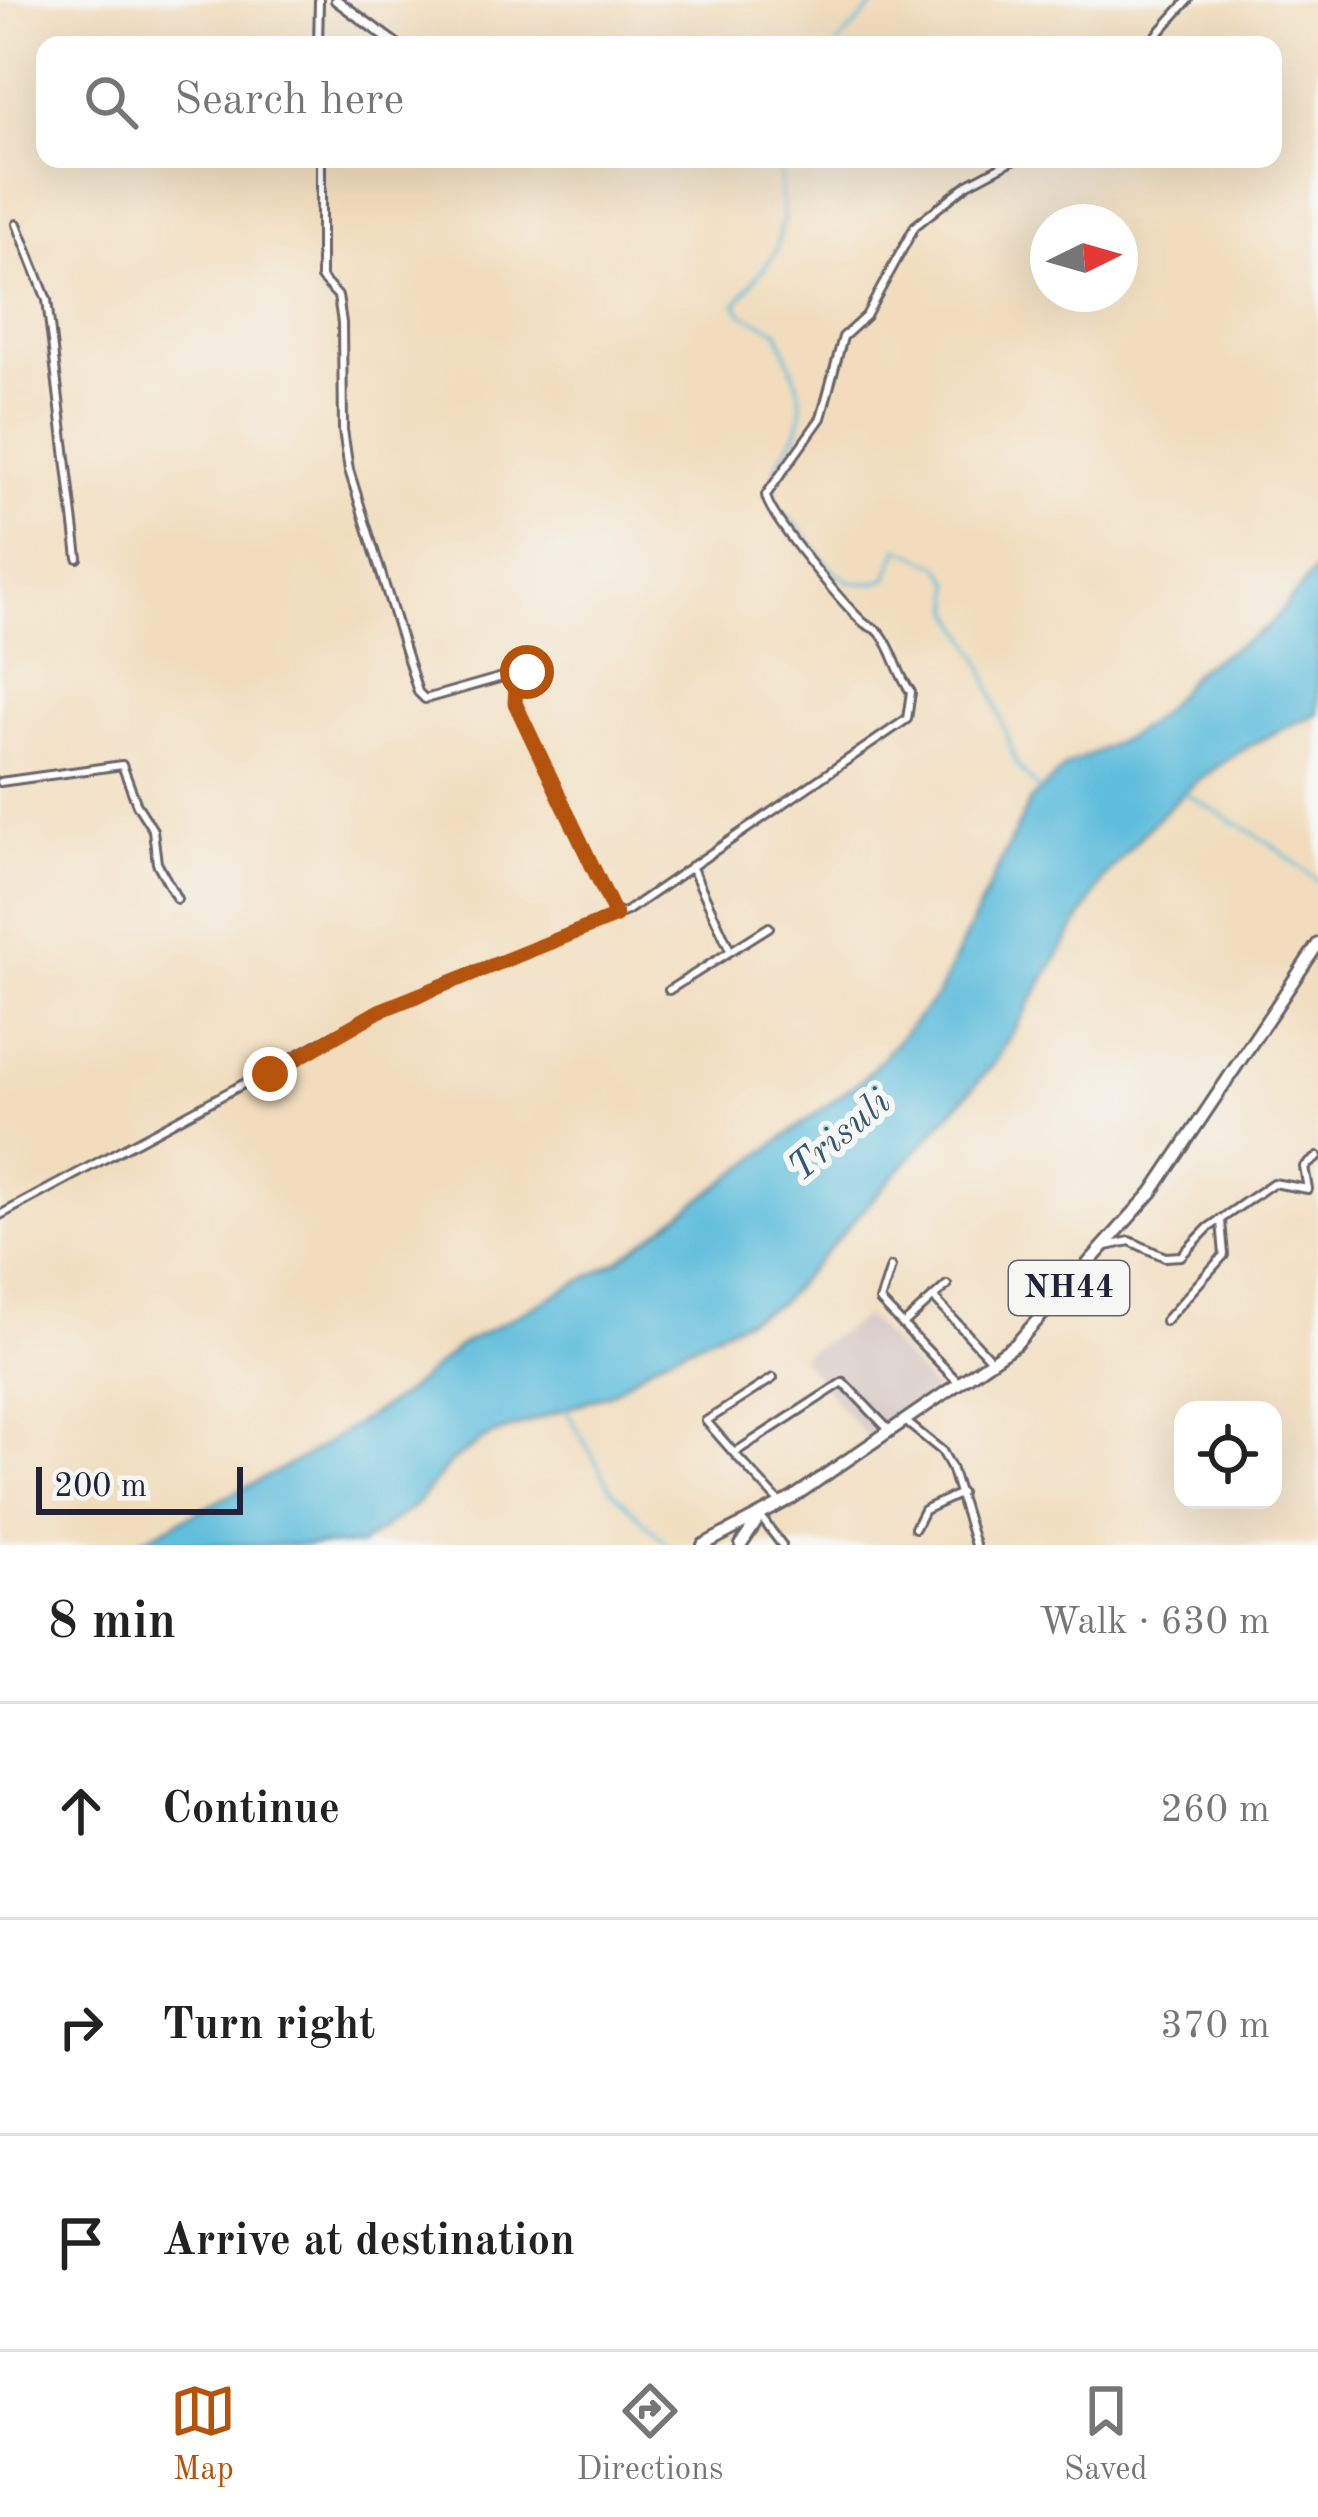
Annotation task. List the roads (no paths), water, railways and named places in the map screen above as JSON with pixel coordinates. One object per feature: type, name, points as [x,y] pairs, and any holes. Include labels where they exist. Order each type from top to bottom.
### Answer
[{"type":"highway","name":"NH44","points":[[703,1545],[781,1504],[890,1432],[993,1362],[1038,1322],[1171,1166],[1318,944]]},
{"type":"highway","name":"NH44","points":[[1296,977],[1318,959]]},
{"type":"highway","name":"NH44","points":[[741,1545],[760,1516]]},
{"type":"street","points":[[318,36],[319,0]]},
{"type":"street","points":[[336,0],[385,36]]},
{"type":"street","points":[[1156,36],[1188,0]]},
{"type":"street","points":[[321,168],[321,278],[338,296],[342,323],[343,430],[349,470],[418,692],[425,699],[446,697],[527,670],[516,687],[515,703],[616,916]]},
{"type":"street","points":[[0,1215],[379,1011],[616,916],[907,719],[910,692],[897,676],[880,632],[852,610],[789,537],[770,512],[766,495],[821,418],[843,337],[866,316],[915,226],[968,184],[998,168]]},
{"type":"street","points":[[17,224],[47,300],[78,558]]},
{"type":"street","points":[[0,782],[122,765],[136,806],[154,830],[153,853],[177,899]]},
{"type":"street","points":[[692,866],[730,950]]},
{"type":"street","points":[[669,990],[769,927]]},
{"type":"street","points":[[1104,1244],[1130,1240],[1174,1258],[1273,1183],[1309,1189],[1304,1167],[1318,1157]]},
{"type":"street","points":[[1166,1321],[1224,1256],[1221,1221]]},
{"type":"street","points":[[891,1268],[880,1301],[959,1383]]},
{"type":"street","points":[[903,1325],[947,1285]]},
{"type":"street","points":[[933,1297],[993,1362]]},
{"type":"street","points":[[773,1378],[706,1421],[781,1504]]},
{"type":"street","points":[[734,1453],[843,1382],[890,1432]]},
{"type":"street","points":[[905,1421],[942,1451],[961,1493],[975,1545]]},
{"type":"street","points":[[915,1528],[923,1510],[961,1493]]},
{"type":"street","points":[[760,1516],[782,1545]]},
{"type":"water","name":"Trisuli","points":[[1318,567],[1318,714],[1225,761],[1150,826],[1103,880],[994,1064],[779,1304],[655,1362],[611,1393],[487,1437],[451,1462],[417,1504],[360,1545],[132,1545],[303,1458],[405,1393],[459,1346],[618,1261],[864,1078],[938,995],[1030,801],[1066,766],[1131,735],[1160,714],[1198,669],[1267,628]]},
{"type":"waterway","points":[[845,36],[879,0]]},
{"type":"waterway","points":[[780,168],[783,219],[775,253],[736,304],[743,314],[778,331],[800,394],[798,428],[774,478],[780,512],[849,581],[887,579],[899,548],[940,566],[952,583],[953,611],[980,659],[1017,765],[1042,794]]},
{"type":"waterway","points":[[1185,793],[1271,844],[1318,881]]},
{"type":"waterway","points":[[563,1404],[612,1490],[668,1545]]}]
